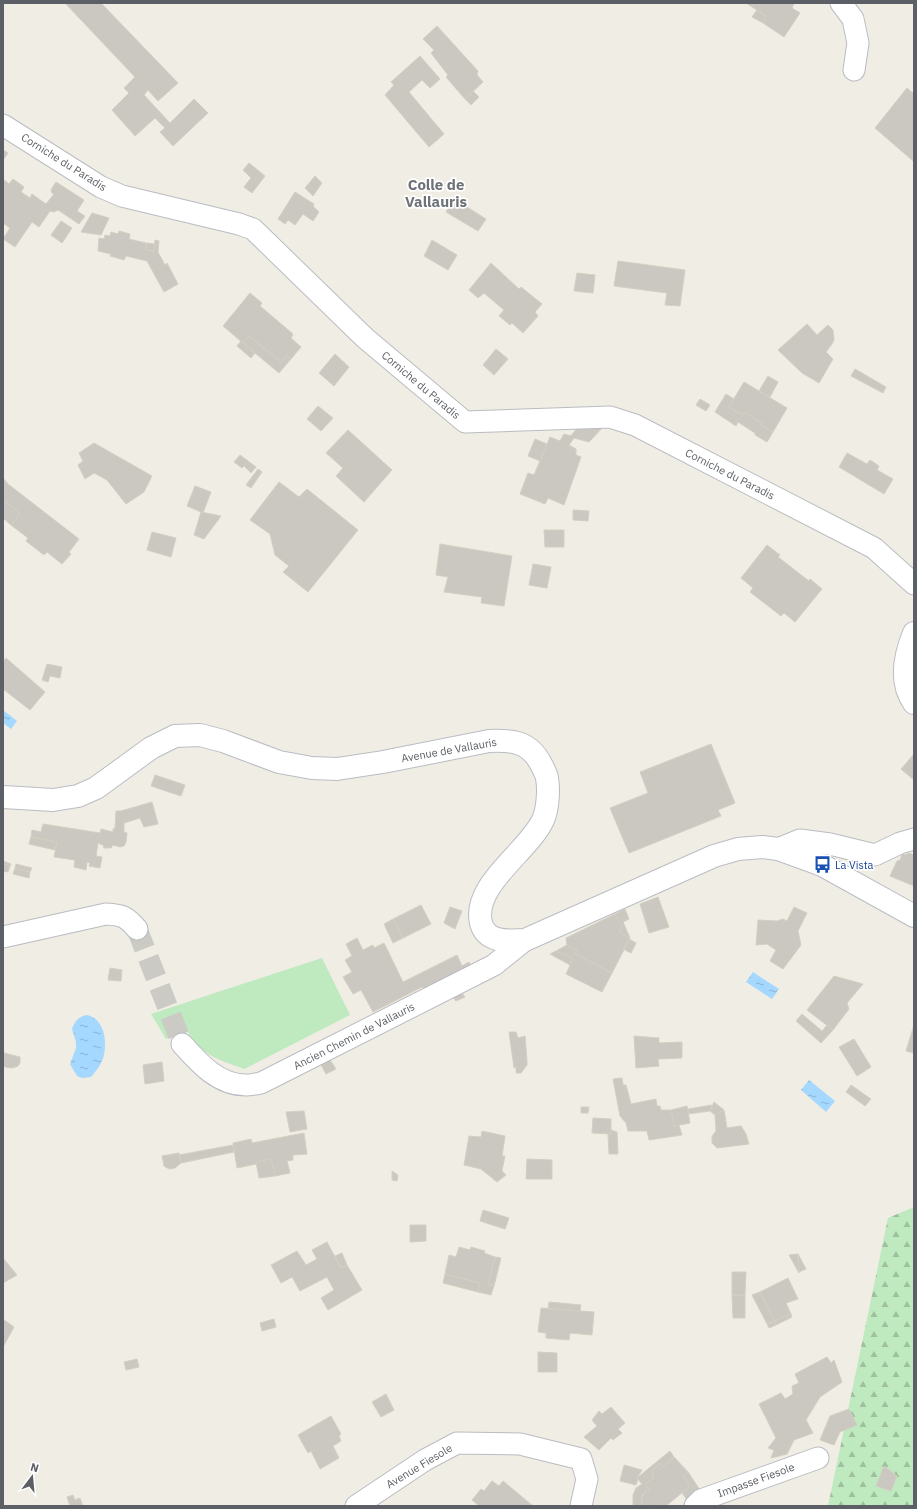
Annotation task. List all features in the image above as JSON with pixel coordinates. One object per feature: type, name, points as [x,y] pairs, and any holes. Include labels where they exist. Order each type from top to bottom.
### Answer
[{"type":"main road","points":[[914,633],[906,656],[904,676],[910,697],[914,703]]},
{"type":"main road","name":"Avenue de Vallauris","points":[[3,797],[53,800],[78,796],[96,788],[151,748],[174,736],[200,735],[223,740],[279,762],[312,768],[337,769],[383,762],[489,741],[505,741],[520,743],[532,751],[540,762],[547,777],[546,810],[543,821],[486,893],[481,906],[480,917],[482,927],[499,940],[525,940],[714,856],[738,849],[762,846],[778,849],[822,865],[914,916]]},
{"type":"street","points":[[841,3],[852,19],[858,43],[854,70]]},
{"type":"street","name":"Corniche du Paradis","points":[[3,125],[101,187],[122,196],[239,224],[253,229],[365,338],[465,422],[610,417],[635,425],[874,548],[914,584]]},
{"type":"street","points":[[778,849],[800,840],[830,844],[875,855],[900,843],[914,839]]},
{"type":"street","points":[[3,937],[106,914],[120,915],[129,919],[137,929]]},
{"type":"street","name":"Ancien Chemin de Vallauris","points":[[182,1044],[211,1074],[230,1082],[245,1085],[261,1083],[494,965],[525,940]]},
{"type":"street","name":"Avenue Fiesole","points":[[356,1506],[425,1460],[457,1443],[520,1444],[581,1459],[587,1479],[581,1506]]},
{"type":"street","name":"Impasse Fiesole","points":[[695,1506],[701,1500],[818,1458]]},
{"type":"green space","points":[[322,958],[350,1015],[244,1069],[212,1056],[199,1047],[188,1032],[166,1039],[151,1014]]},
{"type":"green space","points":[[914,1207],[914,1506],[828,1506],[888,1218]]},
{"type":"water","points":[[3,710],[17,721],[11,729],[3,723]]},
{"type":"water","points":[[753,972],[779,989],[772,999],[746,982]]},
{"type":"water","points":[[87,1015],[93,1017],[101,1025],[105,1049],[99,1067],[91,1077],[82,1078],[77,1076],[70,1064],[76,1048],[76,1042],[72,1029],[77,1020]]},
{"type":"water","points":[[809,1080],[835,1101],[826,1112],[801,1090]]},
{"type":"building","points":[[65,3],[101,3],[178,83],[158,101],[148,90],[144,95],[170,123],[194,99],[208,113],[173,146],[160,132],[165,128],[155,118],[135,136],[112,110],[129,93],[124,88],[135,77]]},
{"type":"building","points":[[746,3],[792,3],[794,4],[792,8],[800,13],[784,37],[763,23],[766,16]]},
{"type":"building","points":[[757,10],[766,16],[763,23],[752,17]]},
{"type":"building","points":[[437,26],[478,71],[477,75],[483,82],[465,99],[446,77],[448,75],[431,53],[434,50],[423,39]]},
{"type":"building","points":[[420,56],[440,79],[430,88],[422,80],[409,92],[444,134],[429,147],[385,95],[394,85],[391,82]]},
{"type":"building","points":[[907,88],[914,94],[913,161],[875,128]]},
{"type":"building","points":[[473,91],[479,97],[471,105],[465,99]]},
{"type":"building","points":[[3,150],[8,153],[3,160]]},
{"type":"building","points":[[249,163],[265,176],[252,193],[244,187],[251,178],[243,170]]},
{"type":"building","points":[[315,176],[322,183],[313,196],[305,188]]},
{"type":"building","points":[[3,179],[9,184],[13,179],[24,187],[21,192],[30,198],[32,194],[46,204],[54,194],[51,190],[56,182],[84,200],[77,211],[85,216],[79,224],[58,210],[54,212],[50,211],[39,227],[32,222],[15,247],[3,239],[10,228],[3,223]]},
{"type":"building","points":[[295,192],[314,204],[313,206],[319,212],[313,221],[303,214],[295,225],[288,220],[285,224],[278,219]]},
{"type":"building","points":[[454,199],[486,219],[478,231],[446,212]]},
{"type":"building","points":[[92,213],[109,218],[101,235],[81,232]]},
{"type":"building","points":[[61,221],[72,228],[62,243],[51,235]]},
{"type":"building","points":[[119,231],[130,234],[129,239],[146,243],[146,250],[154,251],[155,240],[159,241],[158,252],[165,265],[167,263],[178,284],[164,292],[147,261],[126,256],[124,260],[110,256],[111,254],[98,251],[99,238],[104,239],[105,235],[110,236],[111,232],[118,234]]},
{"type":"building","points":[[432,240],[457,255],[448,270],[424,256]]},
{"type":"building","points":[[146,243],[155,244],[154,251],[146,250]]},
{"type":"building","points":[[618,261],[685,270],[680,306],[665,305],[667,293],[614,286]]},
{"type":"building","points":[[491,263],[519,289],[521,287],[542,304],[535,312],[538,316],[523,333],[512,323],[510,325],[499,316],[504,310],[484,293],[478,298],[469,290]]},
{"type":"building","points":[[577,273],[595,275],[593,293],[574,291]]},
{"type":"building","points":[[250,293],[262,303],[260,306],[293,334],[291,338],[301,347],[291,359],[286,356],[281,362],[249,336],[243,343],[223,326]]},
{"type":"building","points":[[807,324],[817,335],[828,325],[833,330],[834,340],[826,352],[833,359],[819,383],[802,373],[778,350]]},
{"type":"building","points":[[249,336],[281,362],[286,356],[291,359],[279,373],[243,343]]},
{"type":"building","points":[[241,341],[255,353],[251,358],[237,346]]},
{"type":"building","points":[[496,349],[508,359],[494,375],[483,365]]},
{"type":"building","points":[[335,354],[349,367],[334,386],[319,373]]},
{"type":"building","points":[[855,369],[886,387],[883,393],[851,376]]},
{"type":"building","points":[[768,376],[778,382],[770,397],[759,391]]},
{"type":"building","points":[[744,382],[787,408],[773,432],[744,412],[742,415],[729,407]]},
{"type":"building","points":[[726,394],[734,399],[729,407],[742,415],[744,412],[773,432],[767,442],[738,422],[736,426],[715,412]]},
{"type":"building","points":[[700,399],[710,405],[706,411],[696,405]]},
{"type":"building","points":[[318,406],[333,418],[321,431],[307,419]]},
{"type":"building","points":[[580,424],[603,427],[589,442],[574,438],[569,445],[576,449],[576,455],[581,457],[564,505],[548,498],[545,504],[520,494],[528,473],[534,475],[550,437],[560,441],[564,434],[571,436]]},
{"type":"building","points":[[348,430],[392,470],[364,502],[336,476],[343,468],[326,453]]},
{"type":"building","points":[[535,439],[547,444],[540,461],[528,456]]},
{"type":"building","points":[[94,443],[152,476],[144,492],[126,504],[107,480],[94,473],[85,479],[78,465],[83,461],[79,453]]},
{"type":"building","points":[[847,453],[867,464],[870,460],[879,466],[877,470],[893,479],[884,494],[839,467]]},
{"type":"building","points":[[240,455],[256,467],[251,473],[244,466],[242,468],[234,462]]},
{"type":"building","points":[[258,469],[262,472],[251,488],[246,485]]},
{"type":"building","points":[[3,478],[8,484],[79,539],[69,552],[71,554],[62,564],[47,552],[44,555],[26,541],[28,538],[11,525],[20,514],[3,499]]},
{"type":"building","points":[[279,482],[299,497],[307,489],[358,530],[308,592],[283,572],[289,566],[275,555],[270,534],[250,520]]},
{"type":"building","points":[[195,486],[211,492],[203,513],[187,506]]},
{"type":"building","points":[[3,499],[20,514],[11,525],[3,518]]},
{"type":"building","points":[[573,510],[589,511],[588,521],[573,520]]},
{"type":"building","points":[[201,512],[221,516],[204,539],[194,535]]},
{"type":"building","points":[[544,530],[564,530],[564,547],[545,547]]},
{"type":"building","points":[[152,532],[176,538],[171,557],[147,550]]},
{"type":"building","points":[[440,544],[512,556],[504,606],[481,603],[482,597],[444,592],[448,577],[436,575]]},
{"type":"building","points":[[767,545],[780,555],[778,557],[822,589],[795,622],[784,613],[781,616],[750,592],[753,588],[741,578]]},
{"type":"building","points":[[533,564],[551,567],[547,588],[529,585]]},
{"type":"building","points":[[6,658],[45,692],[30,710],[3,689],[3,662]]},
{"type":"building","points":[[47,664],[62,667],[60,678],[50,676],[48,682],[42,680]]},
{"type":"building","points":[[711,744],[735,803],[718,810],[721,816],[629,853],[610,808],[648,793],[640,772]]},
{"type":"building","points":[[914,754],[914,780],[901,769]]},
{"type":"building","points":[[155,775],[185,785],[181,796],[151,786]]},
{"type":"building","points":[[152,802],[158,824],[144,827],[140,818],[124,823],[124,832],[127,833],[124,846],[120,847],[113,845],[111,848],[104,848],[103,845],[98,843],[96,856],[102,857],[100,868],[89,866],[90,863],[87,862],[86,870],[74,867],[75,860],[54,857],[57,842],[31,837],[32,830],[41,832],[43,824],[100,833],[101,829],[113,832],[113,829],[115,828],[116,811],[121,811]]},
{"type":"building","points":[[31,837],[57,842],[55,850],[29,844]]},
{"type":"building","points":[[909,853],[914,855],[914,886],[890,876],[902,854],[905,855]]},
{"type":"building","points":[[3,861],[11,864],[10,866],[3,864]]},
{"type":"building","points":[[3,864],[10,866],[8,872],[3,871]]},
{"type":"building","points":[[16,864],[32,868],[30,872],[15,868]]},
{"type":"building","points":[[15,868],[30,872],[29,878],[13,874]]},
{"type":"building","points":[[658,897],[669,927],[649,933],[640,904]]},
{"type":"building","points":[[421,905],[431,924],[403,938],[393,919]]},
{"type":"building","points":[[450,907],[462,911],[455,929],[444,923]]},
{"type":"building","points":[[794,907],[807,913],[798,931],[801,945],[783,969],[770,961],[776,950],[767,944],[756,945],[758,920],[777,921],[783,919],[787,921]]},
{"type":"building","points":[[625,909],[629,919],[623,922],[630,938],[619,932],[622,927],[615,914]]},
{"type":"building","points":[[615,914],[622,927],[619,932],[630,938],[612,973],[575,954],[577,950],[567,945],[566,938]]},
{"type":"building","points":[[393,919],[403,938],[393,943],[384,924]]},
{"type":"building","points":[[357,938],[363,950],[373,945],[374,948],[384,943],[403,982],[457,955],[462,966],[469,962],[473,969],[427,990],[422,987],[373,1012],[361,990],[353,994],[343,977],[352,972],[345,960],[352,956],[346,944]]},
{"type":"building","points":[[629,939],[636,943],[631,953],[623,949]]},
{"type":"building","points":[[567,945],[577,950],[575,954],[612,973],[602,992],[566,974],[573,959],[556,951]]},
{"type":"building","points":[[556,951],[573,959],[570,965],[550,954]]},
{"type":"building","points":[[110,968],[122,970],[121,981],[108,980]]},
{"type":"building","points":[[834,976],[863,984],[847,1003],[849,1009],[833,1030],[807,1010]]},
{"type":"building","points":[[461,992],[465,997],[456,1001],[452,996]]},
{"type":"building","points":[[802,1014],[822,1031],[827,1025],[833,1030],[821,1043],[796,1021]]},
{"type":"building","points":[[914,1025],[914,1053],[906,1051]]},
{"type":"building","points":[[509,1032],[516,1032],[518,1038],[525,1036],[527,1065],[521,1073],[516,1073],[516,1067],[514,1068]]},
{"type":"building","points":[[634,1036],[659,1038],[659,1043],[682,1042],[682,1058],[658,1059],[659,1066],[636,1068]]},
{"type":"building","points":[[854,1039],[871,1067],[857,1076],[839,1047]]},
{"type":"building","points":[[4,1053],[20,1057],[20,1063],[18,1066],[12,1068],[5,1067],[3,1064]]},
{"type":"building","points":[[328,1057],[336,1069],[326,1074],[319,1061]]},
{"type":"building","points":[[162,1062],[164,1081],[145,1084],[143,1065]]},
{"type":"building","points":[[622,1078],[623,1085],[626,1085],[631,1104],[656,1099],[657,1106],[660,1106],[661,1110],[671,1110],[674,1126],[679,1125],[682,1135],[649,1140],[647,1131],[628,1131],[626,1123],[620,1116],[613,1079]]},
{"type":"building","points":[[851,1085],[871,1099],[865,1106],[846,1092]]},
{"type":"building","points":[[714,1102],[724,1110],[715,1115],[710,1111]]},
{"type":"building","points":[[712,1105],[710,1111],[688,1114],[688,1109]]},
{"type":"building","points":[[687,1106],[690,1123],[674,1126],[671,1110]]},
{"type":"building","points":[[581,1107],[589,1107],[588,1113],[581,1113]]},
{"type":"building","points":[[724,1110],[727,1128],[741,1126],[746,1134],[749,1144],[717,1148],[712,1143],[712,1136],[716,1131],[715,1115]]},
{"type":"building","points":[[304,1111],[307,1129],[290,1132],[286,1112]]},
{"type":"building","points":[[593,1118],[611,1119],[611,1134],[592,1133]]},
{"type":"building","points":[[611,1130],[617,1132],[618,1154],[609,1154],[608,1134],[611,1134]]},
{"type":"building","points":[[482,1131],[505,1136],[502,1156],[505,1156],[502,1171],[506,1175],[497,1182],[481,1169],[464,1165],[469,1136],[481,1137]]},
{"type":"building","points":[[304,1133],[307,1154],[293,1155],[293,1160],[287,1161],[290,1173],[275,1176],[271,1159],[237,1168],[233,1143],[251,1139],[252,1143]]},
{"type":"building","points":[[233,1145],[234,1152],[181,1163],[179,1155]]},
{"type":"building","points":[[179,1153],[181,1163],[175,1168],[169,1169],[164,1166],[162,1156]]},
{"type":"building","points":[[271,1159],[275,1176],[259,1178],[256,1162]]},
{"type":"building","points":[[527,1159],[552,1160],[552,1179],[526,1179]]},
{"type":"building","points":[[392,1171],[398,1175],[397,1181],[392,1180]]},
{"type":"building","points":[[483,1210],[509,1218],[505,1229],[480,1221]]},
{"type":"building","points":[[410,1225],[426,1225],[426,1241],[410,1242]]},
{"type":"building","points":[[327,1242],[341,1268],[347,1265],[362,1290],[328,1310],[321,1298],[334,1290],[327,1277],[300,1291],[292,1277],[281,1283],[271,1265],[297,1251],[306,1265],[317,1259],[312,1250]]},
{"type":"building","points":[[459,1247],[470,1250],[471,1247],[485,1251],[484,1253],[495,1257],[488,1284],[494,1286],[491,1295],[478,1292],[480,1283],[445,1274],[449,1255],[456,1257]]},
{"type":"building","points":[[342,1253],[347,1265],[341,1268],[335,1256]]},
{"type":"building","points":[[798,1254],[806,1269],[799,1272],[799,1271]]},
{"type":"building","points":[[798,1254],[799,1272],[799,1273],[789,1255]]},
{"type":"building","points":[[495,1257],[501,1258],[494,1286],[488,1284]]},
{"type":"building","points":[[3,1258],[17,1275],[3,1283]]},
{"type":"building","points":[[732,1272],[746,1272],[745,1295],[732,1295]]},
{"type":"building","points":[[445,1274],[480,1283],[478,1292],[443,1283]]},
{"type":"building","points":[[788,1278],[798,1299],[786,1303],[791,1314],[775,1321],[760,1292]]},
{"type":"building","points":[[760,1292],[775,1321],[767,1324],[752,1295]]},
{"type":"building","points":[[732,1295],[745,1295],[745,1318],[733,1318]]},
{"type":"building","points":[[549,1302],[581,1305],[580,1311],[548,1309]]},
{"type":"building","points":[[541,1308],[594,1312],[592,1335],[570,1333],[569,1340],[546,1338],[546,1333],[538,1332]]},
{"type":"building","points":[[791,1314],[792,1317],[776,1325],[775,1321]]},
{"type":"building","points":[[3,1319],[14,1327],[3,1347]]},
{"type":"building","points":[[274,1319],[276,1327],[262,1331],[260,1323]]},
{"type":"building","points":[[775,1321],[776,1325],[769,1328],[767,1324]]},
{"type":"building","points":[[538,1352],[557,1353],[557,1372],[538,1372]]},
{"type":"building","points":[[827,1357],[831,1363],[834,1360],[842,1382],[820,1397],[806,1420],[813,1433],[794,1440],[787,1454],[771,1458],[774,1450],[768,1448],[776,1438],[759,1404],[781,1393],[785,1399],[793,1394],[792,1386],[799,1383],[795,1374]]},
{"type":"building","points":[[137,1359],[139,1367],[126,1370],[124,1362]]},
{"type":"building","points":[[386,1394],[394,1410],[381,1417],[372,1402]]},
{"type":"building","points":[[611,1407],[625,1423],[618,1429],[622,1433],[613,1440],[611,1438],[599,1450],[584,1437],[597,1426],[592,1420],[599,1411],[602,1414]]},
{"type":"building","points":[[849,1409],[857,1425],[840,1432],[834,1445],[820,1440],[830,1416]]},
{"type":"building","points":[[331,1416],[341,1434],[339,1436],[341,1441],[333,1446],[339,1458],[320,1469],[311,1451],[308,1453],[298,1435]]},
{"type":"building","points":[[670,1451],[674,1457],[663,1467],[660,1463],[652,1472],[654,1478],[645,1484],[650,1490],[642,1495],[641,1502],[643,1506],[633,1506],[633,1495],[636,1488],[642,1484],[637,1478]]},
{"type":"building","points":[[674,1457],[688,1472],[683,1476],[690,1486],[666,1506],[661,1506],[659,1504],[657,1506],[643,1506],[641,1499],[644,1493],[650,1490],[645,1484],[654,1478],[652,1471],[660,1463],[663,1467]]},
{"type":"building","points":[[624,1465],[642,1470],[637,1478],[636,1485],[620,1481]]},
{"type":"building","points":[[884,1466],[897,1476],[891,1491],[876,1486]]},
{"type":"building","points":[[688,1472],[702,1493],[688,1501],[682,1493],[690,1486],[683,1476]]},
{"type":"building","points":[[492,1481],[499,1486],[503,1481],[533,1506],[479,1506],[472,1500],[481,1489],[484,1491]]},
{"type":"building","points":[[73,1495],[75,1500],[80,1498],[83,1506],[70,1506],[67,1497]]},
{"type":"tunnel","points":[[137,929],[182,1044]]},
{"type":"place","name":"La Vista","points":[[822,865]]},
{"type":"district","name":"Colle de Vallauris","points":[[436,192]]}]
